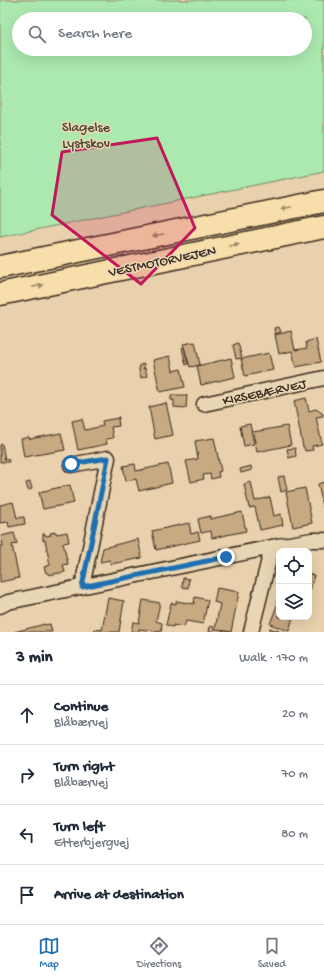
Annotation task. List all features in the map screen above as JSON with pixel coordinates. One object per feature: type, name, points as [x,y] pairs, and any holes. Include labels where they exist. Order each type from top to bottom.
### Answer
[{"type":"highway","name":"VESTMOTORVEJEN","points":[[0,267],[324,201]]},
{"type":"highway","name":"VESTMOTORVEJEN","points":[[0,294],[324,227]]},
{"type":"street","name":"KIRSEBÆRVEJ","points":[[204,404],[324,378]]},
{"type":"street","points":[[71,464],[108,458],[82,587]]},
{"type":"street","points":[[0,606],[8,602],[272,547],[312,540],[324,540]]},
{"type":"street","points":[[251,632],[272,547]]},
{"type":"highlighted area","points":[[157,138],[195,228],[141,284],[52,215],[62,152]]},
{"type":"green space","name":"Slagelse Lystskov","points":[[0,0],[324,0],[324,171],[0,237]]},
{"type":"building","points":[[279,327],[281,332],[275,334],[274,328]]},
{"type":"building","points":[[291,331],[295,350],[307,348],[306,342],[316,339],[321,362],[296,367],[292,351],[279,354],[275,335]]},
{"type":"building","points":[[195,342],[200,365],[190,367],[183,344]]},
{"type":"building","points":[[238,343],[242,358],[236,359],[233,345]]},
{"type":"building","points":[[184,347],[188,364],[186,365],[182,348]]},
{"type":"building","points":[[269,353],[273,370],[245,376],[241,359]]},
{"type":"building","points":[[170,356],[173,371],[181,369],[185,387],[160,392],[153,360]]},
{"type":"building","points":[[231,358],[235,377],[201,385],[197,366]]},
{"type":"building","points":[[144,364],[143,369],[145,368],[147,376],[141,378],[139,370],[140,365]]},
{"type":"building","points":[[171,395],[187,395],[186,408],[174,407],[174,400],[171,400]]},
{"type":"building","points":[[306,398],[309,411],[316,409],[323,414],[323,416],[316,417],[322,444],[312,446],[313,450],[305,451],[294,401]]},
{"type":"building","points":[[166,403],[173,435],[155,439],[149,407]]},
{"type":"building","points":[[118,417],[119,426],[111,427],[113,438],[106,439],[107,444],[78,450],[72,421],[82,419],[85,430],[103,426],[102,421]]},
{"type":"building","points":[[250,424],[254,444],[244,446],[240,426]]},
{"type":"building","points":[[287,426],[291,445],[257,452],[253,432]]},
{"type":"building","points":[[61,433],[65,450],[24,457],[21,439],[29,437],[30,440]]},
{"type":"building","points":[[214,438],[221,471],[218,472],[219,477],[211,479],[210,474],[203,475],[204,479],[191,482],[186,461],[198,459],[195,441]]},
{"type":"building","points":[[2,444],[5,460],[8,459],[9,462],[0,462],[0,445]]},
{"type":"building","points":[[295,448],[296,456],[289,458],[287,449]]},
{"type":"building","points":[[135,464],[136,471],[168,464],[172,483],[139,491],[136,479],[126,481],[123,466]]},
{"type":"building","points":[[251,466],[252,470],[241,473],[240,469]]},
{"type":"building","points":[[284,476],[287,490],[281,492],[278,477]]},
{"type":"building","points":[[30,482],[32,489],[28,490],[26,483]]},
{"type":"building","points":[[251,482],[255,501],[270,497],[274,516],[281,514],[283,525],[260,530],[255,507],[249,508],[244,484]]},
{"type":"building","points":[[324,482],[324,511],[318,484]]},
{"type":"building","points":[[70,485],[74,503],[43,509],[39,492]]},
{"type":"building","points":[[305,488],[312,523],[293,527],[286,492]]},
{"type":"building","points":[[13,502],[17,518],[24,517],[25,524],[9,527],[8,522],[0,523],[0,505]]},
{"type":"building","points":[[242,512],[246,531],[212,538],[211,531],[201,533],[198,519],[210,516],[210,519]]},
{"type":"building","points":[[189,523],[191,534],[198,532],[200,540],[156,550],[152,531]]},
{"type":"building","points":[[56,532],[57,534],[67,532],[69,542],[63,543],[68,564],[63,565],[65,572],[49,575],[46,573],[44,567],[50,565],[45,540],[43,541],[43,534],[46,536],[51,535],[50,533]]},
{"type":"building","points":[[14,533],[17,544],[12,545],[19,578],[0,582],[0,546],[3,546],[1,536]]},
{"type":"building","points":[[138,539],[142,558],[111,564],[110,560],[100,562],[103,548]]},
{"type":"building","points":[[183,578],[189,579],[188,588],[182,587]]},
{"type":"building","points":[[217,588],[239,592],[231,632],[215,629],[220,604],[214,602]]},
{"type":"building","points":[[195,597],[208,600],[203,624],[186,621],[184,627],[173,625],[173,627],[166,625],[171,603],[176,604],[176,601],[194,604]]},
{"type":"building","points":[[108,598],[124,601],[119,632],[94,632],[95,629],[102,630]]},
{"type":"building","points":[[143,600],[160,603],[156,621],[162,623],[161,632],[139,629],[139,632],[131,632],[133,622],[139,623]]},
{"type":"building","points":[[276,608],[276,620],[292,620],[289,631],[270,624]]},
{"type":"building","points":[[50,624],[52,632],[14,632]]},
{"type":"building","points":[[210,626],[214,627],[214,632],[209,632]]},
{"type":"building","points":[[270,628],[281,632],[268,632]]},
{"type":"route","points":[[71,464],[108,458],[82,587],[226,557]]}]
